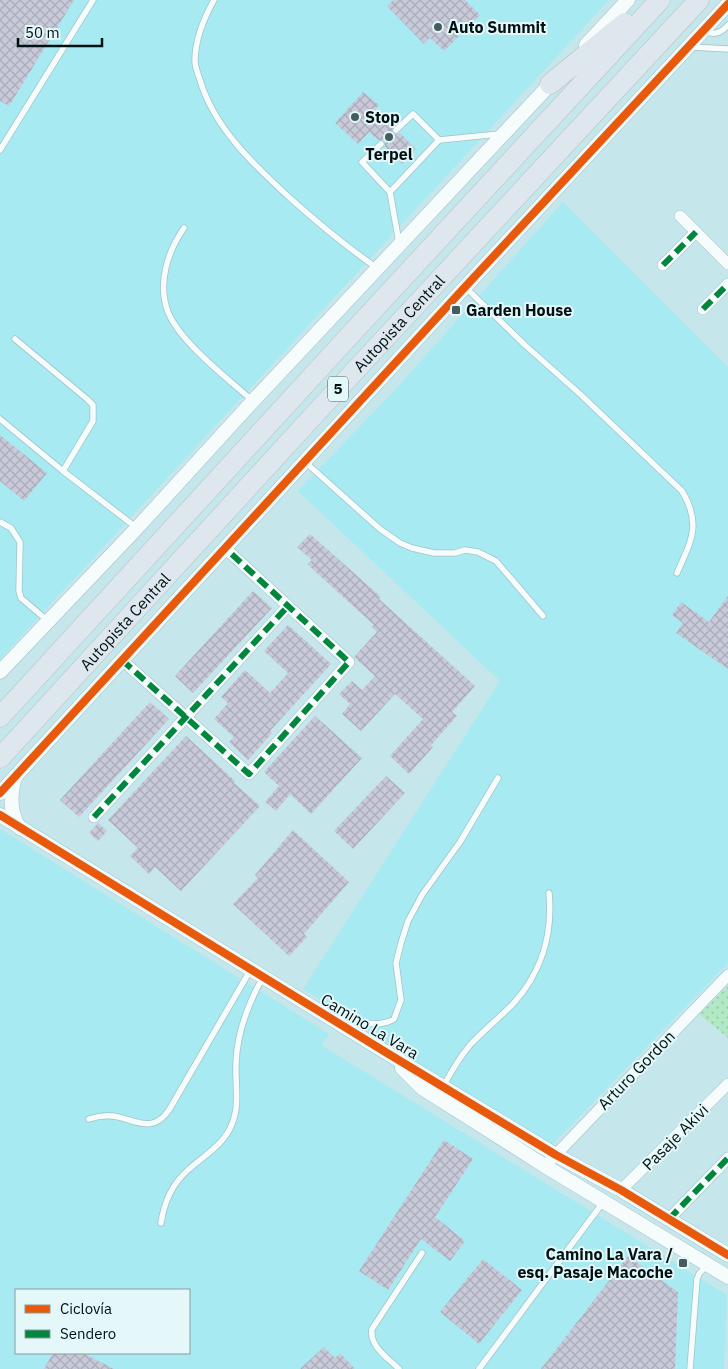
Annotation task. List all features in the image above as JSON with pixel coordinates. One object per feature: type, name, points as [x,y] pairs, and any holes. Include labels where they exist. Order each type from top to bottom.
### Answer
[{"type":"highway","points":[[550,84],[654,0]]},
{"type":"highway","name":"Autopista Central","points":[[0,717],[344,341],[660,0]]},
{"type":"highway","name":"Autopista Central","points":[[0,758],[325,403],[699,0]]},
{"type":"street","points":[[0,672],[137,528],[253,401],[628,0]]},
{"type":"street","points":[[0,793],[464,287],[728,4]]},
{"type":"street","points":[[680,216],[728,264]]},
{"type":"street","points":[[663,265],[696,232]]},
{"type":"street","points":[[703,309],[728,284]]},
{"type":"street","points":[[122,660],[250,774],[349,662],[225,548]]},
{"type":"street","points":[[94,817],[288,606]]},
{"type":"street","points":[[15,776],[11,794],[12,808],[15,819],[21,829]]},
{"type":"street","name":"Camino La Vara","points":[[0,815],[342,1026],[556,1155],[621,1190],[725,1253],[708,1265]]},
{"type":"street","name":"Arturo Gordon","points":[[545,1166],[728,975]]},
{"type":"street","name":"Camino La Vara","points":[[387,1053],[422,1088],[728,1278]]},
{"type":"street","name":"Pasaje Akivi","points":[[621,1190],[728,1084]]},
{"type":"street","points":[[669,1219],[728,1158]]},
{"type":"lane","points":[[0,150],[93,0]]},
{"type":"lane","points":[[214,0],[200,31],[195,63],[204,94],[214,112],[238,146],[268,178],[336,238],[377,268]]},
{"type":"lane","points":[[703,31],[712,34],[718,33],[728,25]]},
{"type":"lane","points":[[688,47],[728,48]]},
{"type":"lane","points":[[396,130],[412,114],[439,140]]},
{"type":"lane","points":[[390,192],[439,140],[503,134]]},
{"type":"lane","points":[[381,144],[362,162],[390,192],[399,245]]},
{"type":"lane","points":[[184,228],[173,246],[166,267],[164,290],[169,313],[201,355],[253,401]]},
{"type":"lane","points":[[464,287],[682,491],[691,509],[694,529],[692,539],[677,573]]},
{"type":"lane","points":[[15,339],[93,405],[92,421],[63,471]]},
{"type":"lane","points":[[0,419],[137,528]]},
{"type":"lane","points":[[304,462],[380,529],[400,543],[429,553],[444,554],[472,550],[491,557],[543,616]]},
{"type":"lane","points":[[0,522],[11,528],[20,542],[19,591],[21,598],[48,621]]},
{"type":"lane","points":[[342,1026],[363,1022],[383,1024],[394,1019],[401,1000],[396,963],[408,921],[422,895],[460,842],[498,778]]},
{"type":"lane","points":[[443,1086],[471,1044],[525,990],[535,974],[544,952],[549,929],[548,893]]},
{"type":"lane","points":[[90,1119],[111,1116],[147,1124],[162,1118],[169,1110],[250,970]]},
{"type":"lane","points":[[161,1223],[166,1203],[175,1185],[188,1169],[220,1143],[233,1123],[236,1108],[236,1061],[240,1034],[249,1004],[263,977]]},
{"type":"lane","points":[[479,1369],[604,1201]]},
{"type":"lane","points":[[399,1369],[373,1342],[370,1336],[372,1329],[422,1253]]},
{"type":"lane","points":[[690,1369],[697,1279],[699,1274],[708,1265]]},
{"type":"shaded area","points":[[0,0],[609,0],[0,659]]},
{"type":"shaded area","points":[[563,202],[728,367],[728,963],[550,1147],[303,989],[500,681],[298,491],[395,390]]},
{"type":"shaded area","points":[[0,829],[329,1034],[321,1045],[727,1295],[724,1369],[0,1369]]},
{"type":"green space","points":[[728,986],[728,1038],[699,1014]]},
{"type":"building","points":[[0,0],[74,0],[9,106],[0,101]]},
{"type":"building","name":"Auto Summit","points":[[393,0],[465,0],[480,15],[444,51],[430,38],[424,44],[387,6]]},
{"type":"building","points":[[363,92],[379,105],[375,109],[393,127],[392,133],[395,135],[400,133],[416,149],[402,164],[385,147],[383,140],[378,140],[369,132],[358,144],[335,123]]},
{"type":"building","points":[[0,435],[47,473],[24,501],[0,481]]},
{"type":"building","points":[[310,534],[381,597],[379,599],[475,686],[452,712],[457,716],[431,745],[433,747],[409,774],[390,756],[423,719],[395,694],[361,731],[342,714],[350,704],[339,694],[352,681],[362,690],[375,676],[354,657],[377,632],[372,627],[374,625],[307,564],[312,560],[297,547]]},
{"type":"building","points":[[253,591],[272,608],[193,693],[175,676]]},
{"type":"building","points":[[728,596],[728,669],[676,633],[683,623],[672,615],[681,602],[709,622]]},
{"type":"building","points":[[288,625],[331,664],[270,731],[272,733],[248,760],[229,742],[234,737],[214,719],[228,703],[221,697],[245,670],[270,693],[288,673],[264,651]]},
{"type":"building","points":[[150,702],[169,719],[79,817],[60,800]]},
{"type":"building","points":[[315,716],[362,758],[311,814],[290,794],[276,811],[265,802],[279,786],[264,772]]},
{"type":"building","points":[[186,736],[260,806],[181,891],[155,867],[149,874],[130,856],[138,848],[108,820]]},
{"type":"building","points":[[386,776],[405,793],[353,849],[334,831]]},
{"type":"building","points":[[98,823],[107,831],[98,841],[89,833]]},
{"type":"building","points":[[293,830],[349,882],[304,934],[307,937],[289,956],[233,904],[258,878],[255,875]]},
{"type":"building","points":[[444,1140],[473,1159],[435,1217],[465,1241],[450,1261],[421,1239],[388,1290],[359,1271]]},
{"type":"building","points":[[628,1256],[678,1292],[675,1369],[541,1369]]},
{"type":"building","points":[[483,1259],[522,1290],[479,1344],[440,1312]]},
{"type":"building","points":[[324,1347],[335,1358],[340,1353],[355,1369],[300,1369]]},
{"type":"building","points":[[52,1354],[85,1354],[114,1369],[44,1369]]},
{"type":"marked path","points":[[663,265],[696,232]]},
{"type":"marked path","points":[[703,309],[728,284]]},
{"type":"marked path","points":[[122,660],[249,774],[349,662],[225,548]]},
{"type":"marked path","points":[[94,817],[288,606]]},
{"type":"marked path","points":[[669,1219],[728,1158]]},
{"type":"cycle path","points":[[0,793],[728,4]]},
{"type":"cycle path","points":[[0,815],[387,1053],[556,1155],[621,1190],[728,1255]]},
{"type":"place","name":"Auto Summit","points":[[438,27]]},
{"type":"place","name":"Stop","points":[[355,117]]},
{"type":"place","name":"Terpel","points":[[389,137]]},
{"type":"place","name":"Garden House","points":[[456,310]]},
{"type":"place","name":"Camino La Vara / esq. Pasaje Macoche","points":[[683,1263]]}]
